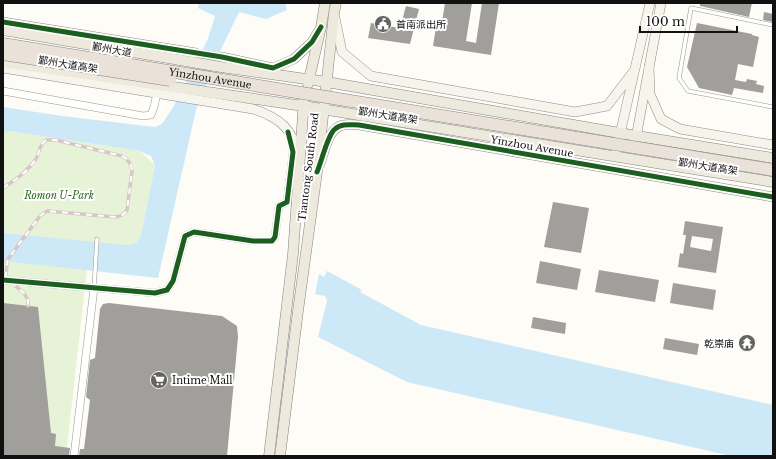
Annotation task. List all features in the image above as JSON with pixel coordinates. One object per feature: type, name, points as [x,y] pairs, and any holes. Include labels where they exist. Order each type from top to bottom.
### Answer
[{"type":"highway","name":"Yinzhou Avenue","points":[[3,44],[773,170]]},
{"type":"highway","name":"鄞州大道高架","points":[[3,54],[773,176]]},
{"type":"main road","points":[[269,456],[293,254],[303,106],[321,27],[324,3]]},
{"type":"main road","name":"Tiantong South Road","points":[[280,456],[298,311],[307,253],[336,3]]},
{"type":"main road","name":"鄞州大道","points":[[3,30],[222,62]]},
{"type":"main road","points":[[3,62],[175,91]]},
{"type":"main road","name":"Yinzhou Avenue","points":[[222,62],[309,79],[773,158]]},
{"type":"main road","name":"Yinzhou Avenue","points":[[175,91],[213,92],[632,158]]},
{"type":"main road","points":[[632,158],[773,182]]},
{"type":"street","points":[[615,156],[650,3]]},
{"type":"street","points":[[632,158],[661,3]]},
{"type":"street","points":[[334,13],[342,52],[371,76],[575,112],[607,106],[634,71]]},
{"type":"street","points":[[3,22],[193,57]]},
{"type":"street","points":[[222,62],[272,68],[294,59],[312,42],[321,27]]},
{"type":"street","points":[[649,66],[650,94],[661,119],[680,129],[773,145]]},
{"type":"street","points":[[3,68],[157,93],[175,91],[204,100],[254,109],[269,114],[283,123],[288,132],[300,156],[299,170]]},
{"type":"street","points":[[3,91],[143,116],[151,115],[157,93]]},
{"type":"street","name":"Yinzhou Avenue","points":[[317,172],[334,129],[342,125],[359,124],[773,197]]},
{"type":"street","points":[[3,280],[155,294],[167,290],[173,281],[185,236],[194,232],[254,241],[272,241],[275,237],[279,206],[287,202],[293,152],[288,132]]},
{"type":"street","points":[[74,456],[94,288]]},
{"type":"lane","points":[[773,25],[692,8],[679,78],[688,91],[773,107]]},
{"type":"lane","points":[[94,288],[98,239]]},
{"type":"green space","name":"Romon U-Park","points":[[9,131],[140,151],[155,165],[141,235],[136,243],[127,245],[90,242],[66,456],[3,456],[3,133]]},
{"type":"water","points":[[199,3],[285,3],[287,10],[266,19],[239,12],[223,45],[196,110],[158,278],[3,261],[3,233],[127,245],[136,243],[141,235],[155,165],[151,156],[140,151],[9,131],[3,133],[3,107],[62,116],[155,127],[162,124],[175,104],[208,39],[215,16],[198,8]]},
{"type":"water","points":[[327,271],[362,290],[360,292],[421,325],[773,405],[773,456],[731,456],[407,382],[318,337],[327,301],[325,296],[315,294],[319,274],[324,277]]},
{"type":"building","points":[[445,3],[472,3],[466,41],[476,43],[482,3],[499,3],[491,55],[433,46],[437,21],[442,22]]},
{"type":"building","points":[[700,3],[752,3],[749,17],[700,6]]},
{"type":"building","points":[[406,6],[419,9],[410,44],[368,38],[371,23],[400,28]]},
{"type":"building","points":[[764,12],[773,14],[773,22],[763,20]]},
{"type":"building","points":[[697,23],[752,34],[759,37],[753,67],[738,64],[735,80],[746,82],[747,79],[757,81],[756,84],[764,86],[763,93],[734,88],[732,95],[699,88],[687,67]]},
{"type":"building","points":[[553,202],[589,208],[581,253],[544,247]]},
{"type":"building","points":[[685,221],[723,227],[716,273],[678,267],[680,253],[683,254],[686,235],[683,235]],"holes":[[[692,236],[713,239],[711,251],[690,247]]]},
{"type":"building","points":[[540,261],[581,269],[577,290],[536,283]]},
{"type":"building","points":[[599,270],[659,280],[655,302],[595,292]]},
{"type":"building","points":[[673,283],[716,290],[713,310],[670,303]]},
{"type":"building","points":[[3,303],[38,307],[51,433],[56,434],[55,446],[70,448],[69,456],[3,456]]},
{"type":"building","name":"Intime Mall","points":[[109,303],[222,316],[237,326],[238,337],[227,456],[79,456],[80,449],[84,449],[90,400],[86,397],[90,360],[95,358],[100,309],[103,304]]},
{"type":"building","points":[[533,317],[566,323],[565,334],[531,328]]},
{"type":"building","points":[[665,338],[699,344],[697,355],[663,349]]},
{"type":"railway","points":[[3,188],[17,179],[29,168],[36,159],[40,147],[46,140],[56,140],[122,156],[126,158],[132,168],[127,210],[122,215],[115,217],[47,211],[40,216],[8,259],[7,263],[7,278],[24,293],[28,300],[28,306]]},
{"type":"cycle path","points":[[3,22],[222,57],[273,68],[294,59],[312,42],[321,27]]},
{"type":"cycle path","points":[[317,172],[332,132],[340,126],[359,125],[773,197]]},
{"type":"cycle path","points":[[3,280],[155,293],[167,290],[173,281],[185,236],[194,232],[253,241],[272,241],[275,237],[279,206],[287,202],[293,152],[288,132]]},
{"type":"place","name":"首南派出所","points":[[383,24]]},
{"type":"place","name":"乾崇庙","points":[[747,343]]},
{"type":"place","name":"Intime Mall","points":[[159,380]]}]
